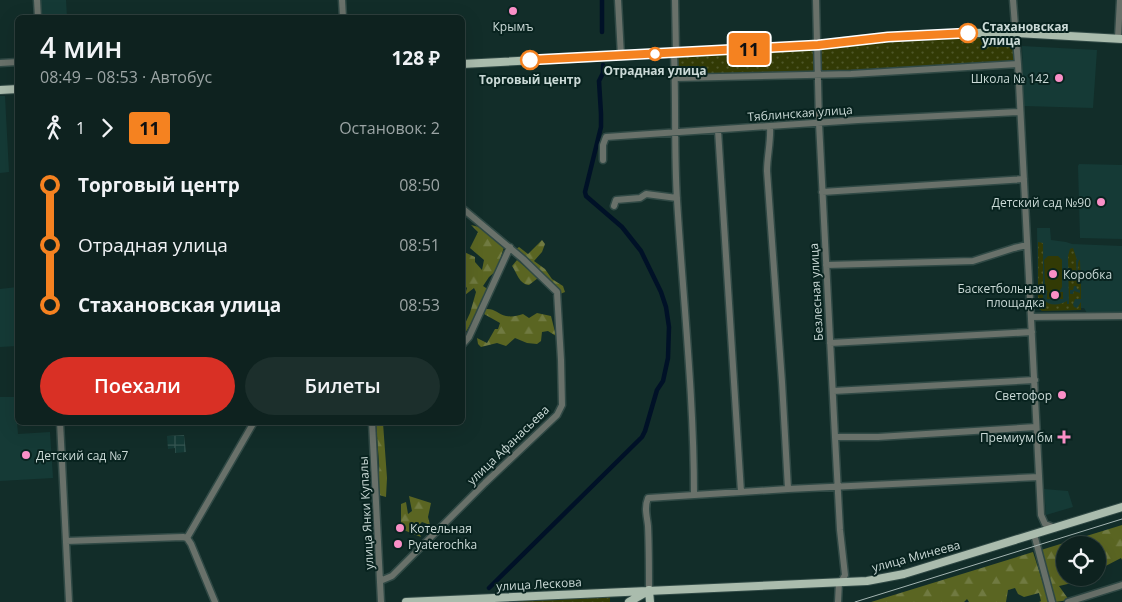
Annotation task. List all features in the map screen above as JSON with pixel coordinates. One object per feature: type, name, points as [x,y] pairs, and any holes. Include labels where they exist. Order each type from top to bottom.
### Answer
[{"type":"main road","points":[[465,64],[818,45],[908,36],[975,33],[1120,38]]},
{"type":"main road","points":[[0,90],[15,89]]},
{"type":"main road","name":"улица Минеева","points":[[649,590],[868,581],[904,574],[1122,507]]},
{"type":"main road","points":[[630,601],[649,590],[650,602]]},
{"type":"main road","name":"улица Лескова","points":[[406,602],[649,590]]},
{"type":"main road","points":[[625,591],[632,595],[630,601]]},
{"type":"street","points":[[37,0],[38,15]]},
{"type":"street","points":[[342,0],[343,15]]},
{"type":"street","points":[[618,0],[621,56]]},
{"type":"street","points":[[675,0],[674,132],[685,296],[694,495]]},
{"type":"street","name":"Безлесная улица","points":[[816,0],[822,192],[840,530],[845,575],[840,582],[838,602]]},
{"type":"street","points":[[1013,0],[1018,64],[1041,515],[1044,524],[1054,528]]},
{"type":"street","points":[[1120,0],[1120,38]]},
{"type":"street","points":[[0,63],[15,62]]},
{"type":"street","points":[[675,78],[818,75],[1018,64]]},
{"type":"street","name":"Тяблинская улица","points":[[603,160],[603,145],[606,137],[1020,112]]},
{"type":"street","points":[[770,126],[771,143],[767,154],[767,171],[778,306],[788,489]]},
{"type":"street","points":[[718,130],[741,492]]},
{"type":"street","points":[[822,192],[1024,179]]},
{"type":"street","points":[[614,206],[616,200],[640,198],[646,194],[677,198]]},
{"type":"street","name":"улица Афанасьева","points":[[380,581],[392,576],[560,410],[562,405],[557,292],[510,247],[465,210]]},
{"type":"street","points":[[826,265],[973,261],[1008,249],[1027,245]]},
{"type":"street","points":[[465,342],[469,337],[510,247]]},
{"type":"street","points":[[1031,317],[1122,316]]},
{"type":"street","points":[[830,344],[1032,332]]},
{"type":"street","points":[[833,392],[1034,380]]},
{"type":"street","points":[[60,425],[69,602]]},
{"type":"street","points":[[187,538],[252,425]]},
{"type":"street","name":"улица Янки Купалы","points":[[372,425],[382,602]]},
{"type":"street","points":[[835,438],[1036,427]]},
{"type":"street","points":[[649,590],[648,524],[646,513],[648,498],[1039,477]]},
{"type":"street","points":[[1034,534],[1052,602]]},
{"type":"street","points":[[66,541],[187,538],[215,602]]},
{"type":"street","points":[[1068,602],[1122,584]]},
{"type":"shaded area","points":[[40,0],[66,0],[67,15],[41,15]]},
{"type":"shaded area","name":"Школа № 142","points":[[1022,46],[1097,50],[1093,108],[1024,106]]},
{"type":"shaded area","points":[[0,96],[5,96],[9,172],[0,173]]},
{"type":"shaded area","name":"Детский сад №90","points":[[1079,164],[1122,165],[1122,239],[1080,238]]},
{"type":"shaded area","points":[[1037,228],[1050,228],[1051,240],[1072,244],[1122,246],[1122,314],[1087,313],[1084,308],[1081,308],[1081,310],[1042,311],[1038,308]]},
{"type":"shaded area","points":[[15,287],[15,346],[0,347],[0,289]]},
{"type":"shaded area","name":"Детский сад №7","points":[[0,397],[15,397],[15,425],[17,425],[18,434],[50,432],[53,478],[0,481]]},
{"type":"shaded area","points":[[184,435],[186,452],[175,453],[175,448],[168,449],[167,436]]},
{"type":"shaded area","points":[[1044,489],[1068,491],[1073,507],[1046,515]]},
{"type":"green space","points":[[1007,38],[1013,40],[1016,61],[1014,63],[825,73],[820,70],[820,51],[826,48],[890,42]]},
{"type":"green space","points":[[811,50],[815,54],[815,73],[678,76],[677,57]]},
{"type":"green space","points":[[471,225],[479,227],[504,247],[497,270],[483,286],[489,290],[481,301],[479,310],[465,333],[465,324],[476,292],[474,288],[465,295],[467,288],[465,286],[465,252],[475,257],[475,262],[482,270],[484,260],[470,248],[478,232]]},
{"type":"green space","points":[[542,240],[545,244],[542,252],[534,261],[545,269],[552,279],[563,286],[565,292],[560,294],[515,250],[519,247],[528,254]]},
{"type":"green space","points":[[1038,242],[1043,243],[1043,299],[1051,304],[1060,304],[1067,301],[1067,304],[1069,304],[1068,256],[1070,249],[1073,248],[1077,260],[1077,284],[1078,263],[1080,260],[1081,299],[1075,299],[1073,304],[1077,308],[1081,302],[1081,310],[1042,311],[1038,308]],"holes":[[[1074,286],[1076,286],[1080,293],[1074,291],[1073,294],[1070,294],[1070,290],[1073,290]]]},
{"type":"green space","name":"Коробка","points":[[1048,256],[1058,256],[1062,260],[1062,287],[1059,292],[1063,292],[1063,299],[1047,299],[1048,292],[1045,288],[1044,260]]},
{"type":"green space","points":[[517,260],[538,278],[529,285],[523,283],[512,266]]},
{"type":"green space","points":[[486,309],[491,309],[508,316],[523,314],[529,318],[537,313],[551,316],[556,336],[548,331],[542,332],[541,341],[537,344],[527,343],[515,338],[506,346],[497,343],[481,347],[478,344],[477,338],[487,343],[495,329],[498,329],[500,323],[484,314]]},
{"type":"green space","points":[[376,425],[383,425],[387,478],[386,497],[379,495]]},
{"type":"green space","points":[[409,496],[431,503],[428,517],[430,525],[422,522],[417,527],[421,537],[401,527],[401,504],[406,502],[408,514],[412,511]]},
{"type":"green space","points":[[1122,525],[1122,560],[1121,558],[1106,566],[1106,536],[1086,536]]},
{"type":"green space","points":[[1056,545],[1056,586],[1059,586],[1069,600],[1055,602],[1044,567],[1041,550]]},
{"type":"green space","points":[[1033,552],[1049,602],[1039,602],[1041,601],[1039,593],[1024,597],[1018,594],[1015,588],[1008,590],[1006,602],[969,602],[967,599],[964,602],[871,602]]},
{"type":"green space","points":[[610,595],[610,602],[467,602]]},
{"type":"waterway","points":[[602,0],[602,32]]},
{"type":"waterway","points":[[489,588],[642,437],[657,390],[663,381],[668,358],[669,327],[666,307],[661,292],[641,251],[622,227],[586,196],[585,192],[601,127],[599,81],[603,73],[603,65]]},
{"type":"tram line","points":[[855,602],[1122,519]]},
{"type":"bus line","name":"11","points":[[530,60],[818,45],[888,37],[968,33]]},
{"type":"place","name":"Крымъ","points":[[513,11]]},
{"type":"place","name":"Стахановская улица","points":[[968,33]]},
{"type":"place","name":"Отрадная улица","points":[[655,54]]},
{"type":"place","name":"Торговый центр","points":[[530,60]]},
{"type":"place","name":"Школа № 142","points":[[1059,78]]},
{"type":"place","name":"Детский сад №90","points":[[1101,202]]},
{"type":"place","name":"Коробка","points":[[1053,274]]},
{"type":"place","name":"Баскетбольная площадка","points":[[1055,295]]},
{"type":"place","name":"Светофор","points":[[1062,395]]},
{"type":"place","name":"Премиум бм","points":[[1064,437]]},
{"type":"place","name":"Детский сад №7","points":[[26,455]]},
{"type":"place","name":"Котельная","points":[[400,528]]},
{"type":"place","name":"Pyaterochka","points":[[398,544]]}]
